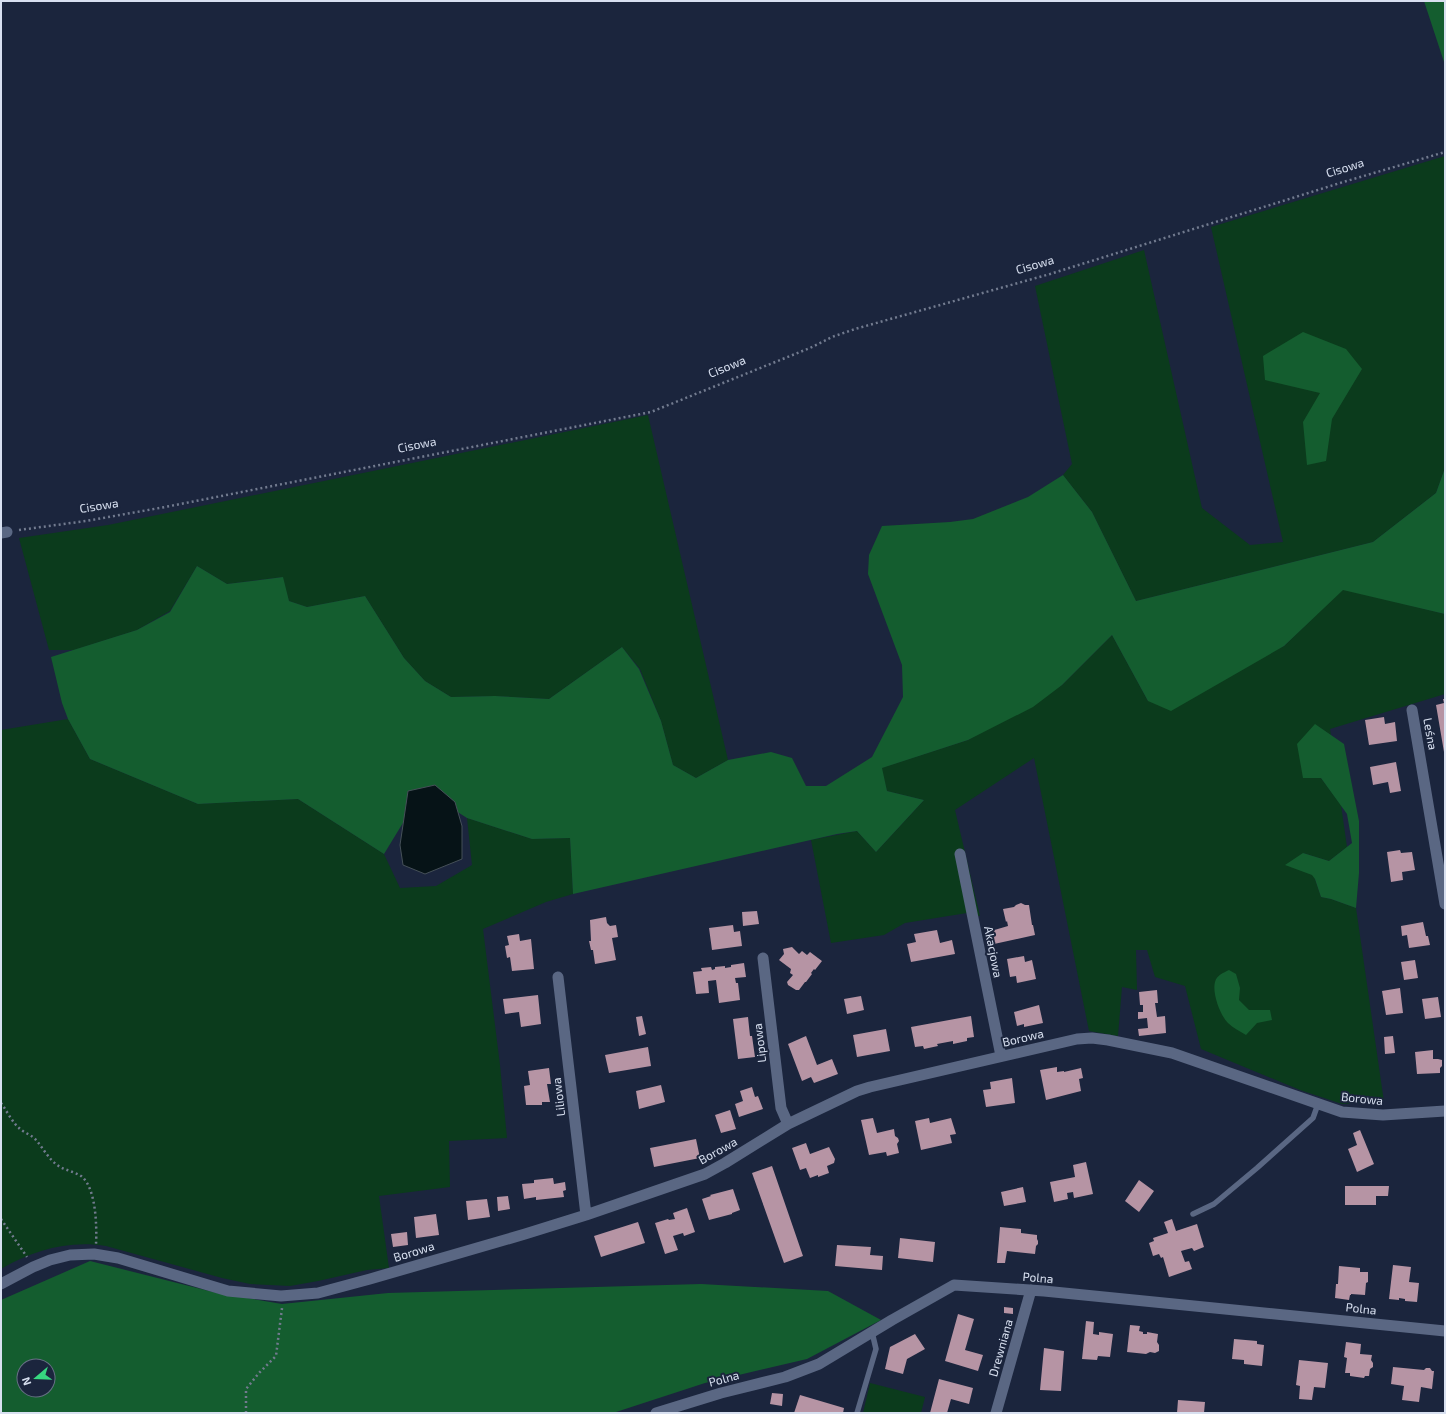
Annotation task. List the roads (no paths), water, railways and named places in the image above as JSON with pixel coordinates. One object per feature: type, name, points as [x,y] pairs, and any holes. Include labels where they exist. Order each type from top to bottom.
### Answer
[{"type":"street","name":"Leśna","points":[[1412,710],[1445,904]]},
{"type":"street","name":"Akacjowa","points":[[960,854],[1001,1056]]},
{"type":"street","name":"Lipowa","points":[[763,958],[781,1108],[788,1124]]},
{"type":"street","name":"Liliowa","points":[[558,977],[586,1214]]},
{"type":"street","name":"Borowa","points":[[1,1284],[33,1267],[60,1257],[94,1254],[118,1258],[228,1291],[281,1296],[318,1293],[370,1279],[586,1214],[705,1174],[788,1124],[857,1091],[1077,1039],[1092,1038],[1108,1040],[1172,1054],[1342,1112],[1383,1115],[1445,1111]]},
{"type":"street","name":"Polna","points":[[656,1413],[720,1393],[784,1377],[819,1364],[954,1284],[1031,1290],[1445,1331]]},
{"type":"street","name":"Drewniana","points":[[996,1413],[1031,1290]]},
{"type":"lane","points":[[1193,1214],[1214,1204],[1257,1168],[1313,1118],[1318,1104]]},
{"type":"lane","points":[[857,1413],[876,1349],[872,1332]]}]
